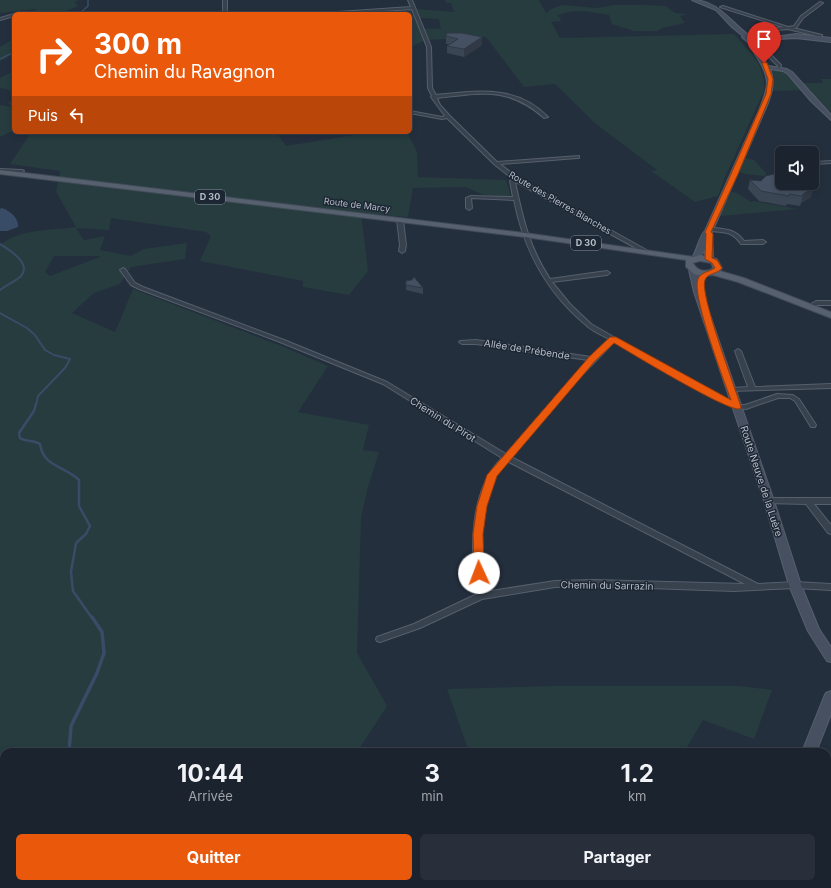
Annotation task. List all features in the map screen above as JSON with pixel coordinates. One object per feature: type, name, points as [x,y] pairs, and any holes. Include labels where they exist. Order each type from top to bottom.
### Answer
[{"type":"main road","name":"Route de Marcy","points":[[0,170],[22,171],[65,179]]},
{"type":"main road","name":"Route de Marcy","points":[[0,170],[525,235],[647,252],[693,263]]},
{"type":"main road","points":[[693,263],[709,259],[714,261],[713,271]]},
{"type":"main road","points":[[693,263],[831,315]]},
{"type":"street","points":[[225,0],[225,12]]},
{"type":"street","name":"Route des Pierres Blanches","points":[[410,0],[429,47],[430,88],[433,97],[448,117],[496,163],[517,180],[647,252]]},
{"type":"street","points":[[694,0],[718,10],[734,26],[747,36],[745,38],[754,44],[756,53],[761,57]]},
{"type":"street","points":[[765,35],[763,32],[766,30],[794,28],[802,17],[821,3]]},
{"type":"street","points":[[722,7],[821,36]]},
{"type":"street","points":[[353,12],[413,8]]},
{"type":"street","points":[[0,19],[12,16]]},
{"type":"street","points":[[734,26],[754,34],[806,36],[831,40]]},
{"type":"street","points":[[747,36],[754,34]]},
{"type":"street","points":[[765,35],[775,39]]},
{"type":"street","points":[[750,42],[765,44],[773,42],[775,39],[796,36],[831,40]]},
{"type":"street","points":[[709,259],[709,234],[768,94],[770,79],[767,67],[761,57],[759,49],[765,44]]},
{"type":"street","points":[[769,55],[779,63],[779,68]]},
{"type":"street","points":[[767,67],[779,68],[790,73],[831,118]]},
{"type":"street","points":[[433,97],[489,92],[502,94],[522,100],[546,117]]},
{"type":"street","points":[[412,112],[442,118],[448,117]]},
{"type":"street","points":[[496,163],[577,157]]},
{"type":"street","points":[[819,163],[831,162]]},
{"type":"street","points":[[517,180],[512,181],[525,235],[533,253],[549,281],[571,309],[589,325],[711,395],[737,407],[746,407],[777,396],[791,396],[797,400],[813,425]]},
{"type":"street","points":[[469,208],[468,198],[470,197],[516,199]]},
{"type":"street","points":[[400,220],[403,245],[402,252]]},
{"type":"street","points":[[693,263],[701,250],[705,234],[711,231],[730,231],[736,234],[743,243],[763,242]]},
{"type":"street","name":"Route Neuve de la Luère","points":[[693,263],[695,284],[769,501],[795,585],[814,631],[831,657]]},
{"type":"street","name":"Chemin du Pirot","points":[[123,270],[133,284],[141,288],[282,341],[385,383],[508,458],[757,587]]},
{"type":"street","name":"Route Neuve de la Luère","points":[[702,301],[701,277],[713,271]]},
{"type":"street","points":[[549,281],[607,273]]},
{"type":"street","points":[[809,307],[816,303],[831,303]]},
{"type":"street","points":[[482,596],[479,586],[478,534],[482,506],[492,475],[592,359],[613,339]]},
{"type":"street","name":"Allée de Prébende","points":[[462,342],[476,342],[592,359]]},
{"type":"street","points":[[738,351],[752,389]]},
{"type":"street","points":[[732,390],[831,386]]},
{"type":"street","points":[[769,501],[831,501]]},
{"type":"street","points":[[810,502],[831,531]]},
{"type":"street","name":"Chemin du Sarrazin","points":[[380,640],[417,626],[482,596],[526,588],[570,584],[734,588],[795,585],[831,587]]},
{"type":"street","points":[[810,748],[831,697]]},
{"type":"green space","points":[[0,0],[80,0],[74,2],[78,6],[59,12],[37,12],[35,9],[0,13]]},
{"type":"green space","points":[[445,0],[539,0],[546,13],[551,9],[562,5],[597,8],[614,5],[644,5],[666,6],[675,13],[687,14],[680,16],[685,23],[662,28],[657,31],[634,31],[612,24],[609,15],[583,11],[569,12],[557,16],[561,18],[560,21],[551,22],[560,38],[734,34],[751,53],[760,66],[764,82],[764,91],[725,177],[718,196],[695,202],[651,171],[657,170],[596,124],[555,84],[524,87],[486,37],[426,40],[412,46],[412,12],[361,12],[411,9],[420,28],[441,29],[439,19],[420,18],[417,9],[454,12],[451,3],[446,3]]},
{"type":"green space","points":[[12,40],[12,55],[0,61],[0,47]]},
{"type":"green space","points":[[770,70],[786,72],[798,83],[823,83],[821,79],[831,79],[831,111],[825,111],[807,90],[772,91],[772,78]]},
{"type":"green space","points":[[12,72],[12,93],[7,89],[0,88],[0,78]]},
{"type":"green space","points":[[12,100],[12,107],[8,103]]},
{"type":"green space","points":[[0,105],[12,107],[12,131],[0,137]]},
{"type":"green space","points":[[30,134],[277,134],[286,146],[360,134],[408,134],[417,152],[418,177],[506,180],[511,197],[484,195],[465,187],[413,188],[408,217],[361,213],[368,271],[349,295],[303,287],[303,281],[200,261],[211,236],[206,232],[111,218],[109,230],[76,228],[84,240],[105,236],[100,250],[131,256],[144,249],[187,243],[185,259],[131,267],[120,284],[94,293],[72,313],[115,332],[133,289],[284,347],[328,366],[298,412],[369,425],[363,450],[379,452],[368,487],[361,518],[357,653],[387,706],[360,748],[0,748],[0,245],[17,236],[27,233],[76,227],[56,192],[60,171],[10,164]],"holes":[[[54,256],[100,257],[50,276],[45,272]]]},
{"type":"green space","points":[[745,158],[754,160],[766,173],[765,176],[739,172]]},
{"type":"green space","points":[[731,192],[737,193],[751,202],[753,201],[798,209],[720,216]]},
{"type":"green space","points":[[554,686],[740,686],[772,690],[754,739],[703,720],[686,748],[468,748],[447,689]]},
{"type":"water","points":[[2,208],[13,215],[17,221],[18,227],[7,231],[0,231],[0,209]]},
{"type":"building","points":[[447,33],[462,33],[482,37],[464,49],[447,46],[458,39],[446,36]]},
{"type":"building","points":[[775,174],[775,190],[810,190],[802,196],[789,194],[789,196],[761,191],[750,180],[761,181],[766,176]]},
{"type":"building","points":[[414,277],[423,288],[406,285],[406,281],[412,280]]},
{"type":"waterway","points":[[81,12],[88,6],[88,0]]},
{"type":"waterway","points":[[0,59],[12,53]]},
{"type":"waterway","points":[[0,244],[18,257],[24,266],[24,271],[21,276],[0,290]]},
{"type":"waterway","points":[[0,313],[27,328],[35,335],[45,350],[54,355],[70,359],[65,368],[38,396],[36,405]]},
{"type":"waterway","points":[[36,404],[34,411],[19,433],[20,438],[40,444],[42,452],[50,462],[79,480],[79,506],[90,526],[86,534],[76,543],[71,572],[73,591],[92,618]]},
{"type":"waterway","points":[[69,748],[71,726],[97,673],[104,653],[102,632],[92,617]]},
{"type":"route","points":[[479,573],[478,534],[482,506],[492,475],[592,359],[613,339],[711,395],[737,407],[702,301],[700,281],[701,277],[718,268],[718,264],[709,259],[708,232],[768,94],[770,79],[767,67],[764,63]]}]
